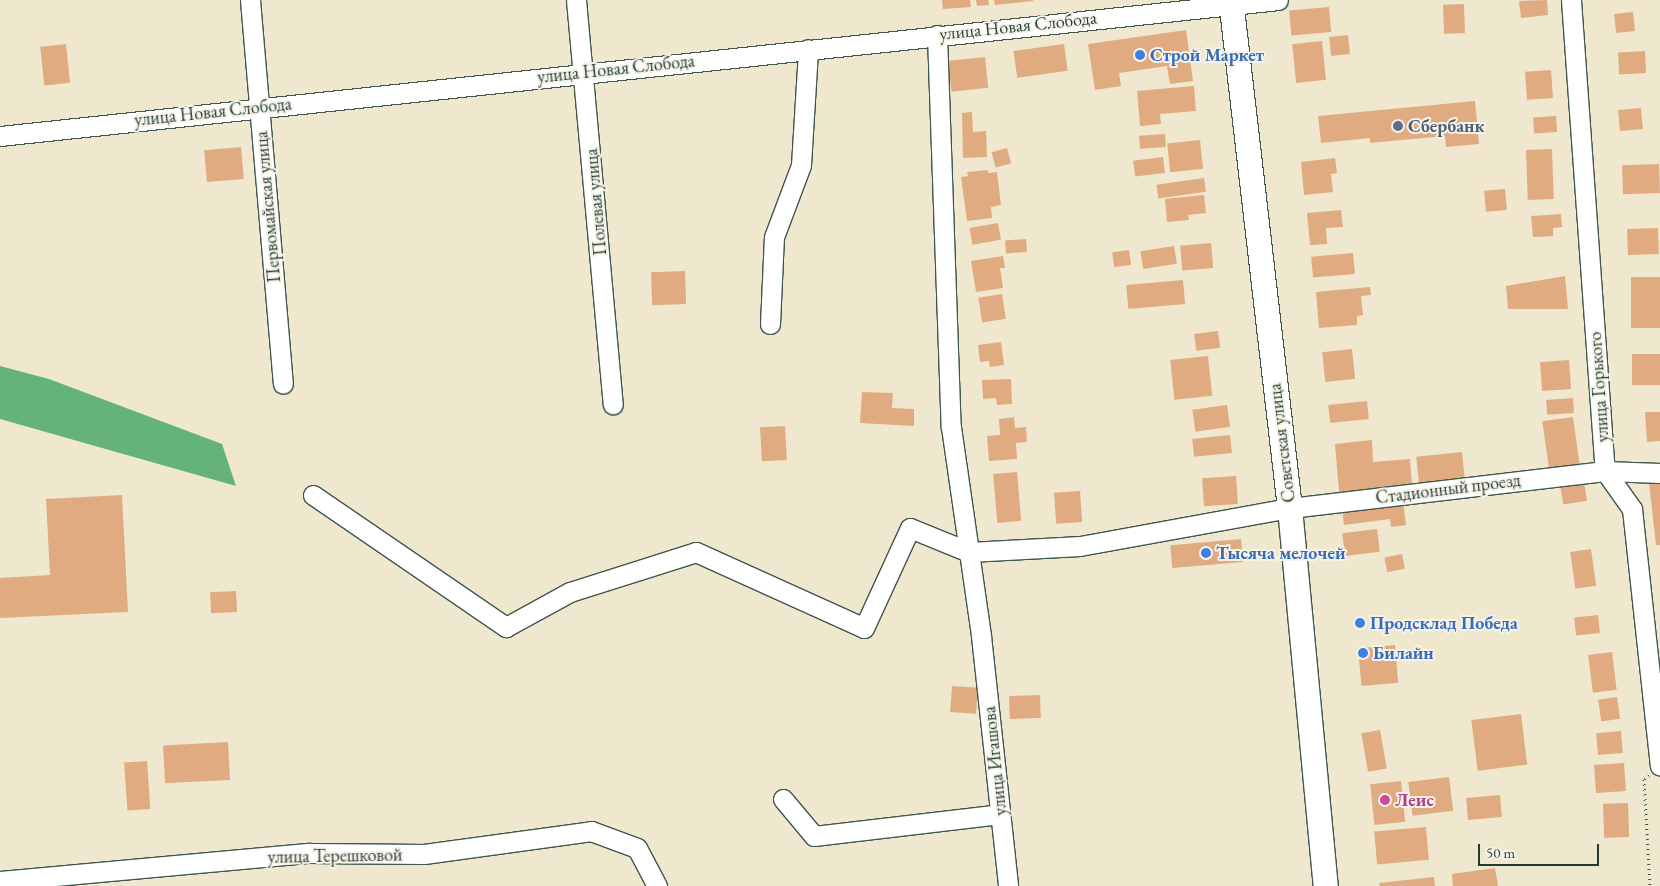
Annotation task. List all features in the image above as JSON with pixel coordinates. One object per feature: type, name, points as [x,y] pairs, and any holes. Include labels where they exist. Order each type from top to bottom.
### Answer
[{"type":"main road","name":"Советская улица","points":[[1231,2],[1290,508],[1326,886]]},
{"type":"street","name":"Первомайская улица","points":[[250,0],[283,384]]},
{"type":"street","name":"Полевая улица","points":[[576,0],[585,72],[612,404]]},
{"type":"street","name":"улица Новая Слобода","points":[[0,136],[1231,2],[1278,0]]},
{"type":"street","name":"улица Горького","points":[[1571,0],[1605,471]]},
{"type":"street","name":"улица Игашова","points":[[936,35],[951,427],[981,636],[1008,886]]},
{"type":"street","points":[[770,324],[774,237],[801,165],[808,49]]},
{"type":"street","name":"Стадионный проезд","points":[[969,552],[1080,546],[1290,508],[1605,471],[1660,472]]},
{"type":"street","points":[[1605,471],[1632,509],[1656,769]]},
{"type":"street","points":[[314,495],[506,627],[570,592],[696,552],[864,628],[910,528],[969,552]]},
{"type":"street","points":[[783,799],[814,836],[1000,814]]},
{"type":"street","name":"улица Терешковой","points":[[0,881],[310,853],[424,854],[591,831],[637,848],[657,886]]},
{"type":"path","points":[[1650,886],[1644,779],[1656,769]]},
{"type":"green space","points":[[0,366],[49,379],[222,444],[236,486],[0,419]]},
{"type":"building","points":[[942,0],[970,0],[971,7],[943,9]]},
{"type":"building","points":[[976,0],[988,0],[989,5],[977,6]]},
{"type":"building","points":[[994,0],[1033,0],[1033,1],[995,5]]},
{"type":"building","points":[[1547,0],[1548,15],[1521,18],[1519,1]]},
{"type":"building","points":[[1464,4],[1465,33],[1444,34],[1443,5]]},
{"type":"building","points":[[1329,7],[1331,32],[1291,35],[1289,10]]},
{"type":"building","points":[[1633,12],[1635,31],[1616,33],[1614,14]]},
{"type":"building","name":"Строй Маркет","points":[[1186,30],[1193,81],[1170,84],[1167,66],[1119,73],[1121,86],[1095,90],[1088,44]]},
{"type":"building","points":[[1348,35],[1350,54],[1331,56],[1329,37]]},
{"type":"building","points":[[1322,41],[1326,80],[1296,83],[1292,44]]},
{"type":"building","points":[[66,44],[70,83],[44,86],[40,47]]},
{"type":"building","points":[[1064,44],[1068,71],[1017,78],[1013,51]]},
{"type":"building","points":[[1645,51],[1646,73],[1619,74],[1618,52]]},
{"type":"building","points":[[985,57],[988,88],[951,92],[948,61]]},
{"type":"building","points":[[1551,70],[1553,98],[1527,100],[1525,72]]},
{"type":"building","points":[[1194,86],[1196,111],[1160,114],[1161,124],[1140,126],[1137,91]]},
{"type":"building","name":"Сбербанк","points":[[1475,101],[1479,144],[1446,147],[1445,136],[1370,143],[1370,138],[1321,143],[1318,116]]},
{"type":"building","points":[[1641,108],[1643,129],[1620,131],[1618,110]]},
{"type":"building","points":[[972,112],[973,132],[986,131],[987,157],[963,158],[962,113]]},
{"type":"building","points":[[1556,116],[1557,132],[1534,134],[1533,118]]},
{"type":"building","points":[[1165,134],[1166,147],[1140,149],[1139,136]]},
{"type":"building","points":[[1200,140],[1203,169],[1170,172],[1167,143]]},
{"type":"building","points":[[241,147],[244,179],[207,182],[204,150]]},
{"type":"building","points":[[1007,148],[1011,163],[996,168],[992,152]]},
{"type":"building","points":[[1552,149],[1554,199],[1528,200],[1526,150]]},
{"type":"building","points":[[1163,157],[1165,173],[1135,177],[1133,161]]},
{"type":"building","points":[[1335,158],[1337,173],[1331,174],[1333,192],[1304,195],[1301,162]]},
{"type":"building","points":[[1659,164],[1660,193],[1623,194],[1622,165]]},
{"type":"building","points":[[988,170],[988,173],[997,172],[1001,205],[991,207],[992,218],[967,221],[961,177],[968,176],[967,172]]},
{"type":"building","points":[[1204,178],[1206,192],[1158,199],[1156,185]]},
{"type":"building","points":[[1505,189],[1507,210],[1486,212],[1484,191]]},
{"type":"building","points":[[1204,195],[1206,213],[1188,215],[1189,220],[1167,222],[1165,199]]},
{"type":"building","points":[[1341,210],[1343,227],[1326,228],[1327,244],[1310,245],[1307,213]]},
{"type":"building","points":[[1561,214],[1562,227],[1553,228],[1553,236],[1533,237],[1531,216]]},
{"type":"building","points":[[998,223],[1001,240],[972,245],[969,228]]},
{"type":"building","points":[[1658,228],[1659,254],[1628,255],[1627,229]]},
{"type":"building","points":[[1026,239],[1027,252],[1006,253],[1005,240]]},
{"type":"building","points":[[1211,243],[1213,268],[1182,271],[1180,246]]},
{"type":"building","points":[[1174,246],[1177,264],[1143,269],[1140,251]]},
{"type":"building","points":[[1129,250],[1131,265],[1114,267],[1112,252]]},
{"type":"building","points":[[1353,253],[1355,274],[1313,278],[1311,257]]},
{"type":"building","points":[[1003,256],[1005,268],[1000,268],[1003,288],[976,292],[971,261]]},
{"type":"building","points":[[685,271],[686,304],[652,305],[651,272]]},
{"type":"building","points":[[1565,276],[1568,309],[1508,309],[1506,286]]},
{"type":"building","points":[[1631,277],[1660,277],[1660,328],[1631,328]]},
{"type":"building","points":[[1183,280],[1185,304],[1128,309],[1126,285]]},
{"type":"building","points":[[1370,287],[1371,295],[1361,296],[1363,315],[1357,316],[1357,325],[1319,328],[1316,292]]},
{"type":"building","points":[[1002,294],[1006,319],[982,322],[978,298]]},
{"type":"building","points":[[1218,331],[1220,348],[1196,351],[1194,334]]},
{"type":"building","points":[[1001,342],[1004,365],[990,367],[989,361],[980,362],[978,345]]},
{"type":"building","points":[[1352,349],[1355,379],[1325,382],[1322,352]]},
{"type":"building","points":[[1632,354],[1660,354],[1660,385],[1632,385]]},
{"type":"building","points":[[1208,356],[1212,396],[1174,400],[1170,360]]},
{"type":"building","points":[[1569,360],[1571,389],[1542,391],[1540,362]]},
{"type":"building","points":[[1011,379],[1012,404],[997,405],[996,398],[983,399],[982,380]]},
{"type":"building","points":[[862,392],[893,393],[892,408],[914,409],[914,426],[860,423]]},
{"type":"building","points":[[1573,398],[1574,413],[1547,415],[1546,400]]},
{"type":"building","points":[[1367,401],[1369,419],[1330,423],[1328,405]]},
{"type":"building","points":[[1227,405],[1230,427],[1195,432],[1192,410]]},
{"type":"building","points":[[1645,412],[1660,412],[1660,441],[1647,442]]},
{"type":"building","points":[[1014,417],[1015,428],[1026,427],[1027,442],[1016,443],[1017,459],[989,461],[987,436],[1000,435],[999,419]]},
{"type":"building","points":[[1573,417],[1580,467],[1549,471],[1542,421]]},
{"type":"building","points":[[785,426],[787,460],[762,461],[760,427]]},
{"type":"building","points":[[1230,435],[1232,453],[1194,457],[1192,439]]},
{"type":"building","points":[[1372,440],[1373,462],[1410,459],[1412,486],[1339,492],[1335,444]]},
{"type":"building","points":[[1462,452],[1465,482],[1419,487],[1416,457]]},
{"type":"building","points":[[1017,472],[1021,521],[997,523],[993,474]]},
{"type":"building","points":[[1236,476],[1238,504],[1204,506],[1202,478]]},
{"type":"building","points":[[1584,482],[1587,501],[1563,505],[1560,486]]},
{"type":"building","points":[[1660,482],[1660,545],[1656,545],[1649,483]]},
{"type":"building","points":[[1080,491],[1082,522],[1056,524],[1054,493]]},
{"type":"building","points":[[122,495],[128,612],[0,618],[0,578],[50,575],[46,499]]},
{"type":"building","points":[[1403,501],[1406,525],[1391,527],[1390,519],[1344,525],[1342,509]]},
{"type":"building","points":[[1377,529],[1380,552],[1345,556],[1342,533]]},
{"type":"building","name":"Тысяча мелочей","points":[[1241,539],[1243,562],[1172,568],[1170,545]]},
{"type":"building","points":[[1591,549],[1596,586],[1575,589],[1570,552]]},
{"type":"building","points":[[1402,554],[1405,569],[1387,572],[1384,557]]},
{"type":"building","points":[[236,591],[237,612],[211,613],[210,592]]},
{"type":"building","points":[[1598,615],[1600,633],[1576,635],[1574,618]]},
{"type":"building","points":[[1395,645],[1398,683],[1361,686],[1358,648]]},
{"type":"building","points":[[1612,652],[1617,690],[1593,693],[1588,655]]},
{"type":"building","points":[[952,686],[978,688],[976,714],[950,712]]},
{"type":"building","points":[[1040,695],[1041,718],[1010,719],[1009,696]]},
{"type":"building","points":[[1617,697],[1620,719],[1601,721],[1598,700]]},
{"type":"building","points":[[1521,714],[1527,765],[1478,771],[1471,720]]},
{"type":"building","points":[[1380,730],[1387,768],[1368,772],[1361,733]]},
{"type":"building","points":[[1621,731],[1623,753],[1598,755],[1596,733]]},
{"type":"building","points":[[228,742],[230,780],[165,783],[163,745]]},
{"type":"building","points":[[147,761],[150,809],[127,810],[124,763]]},
{"type":"building","points":[[1624,763],[1626,791],[1596,793],[1594,765]]},
{"type":"building","points":[[1449,777],[1453,811],[1412,816],[1408,782]]},
{"type":"building","points":[[1401,781],[1405,822],[1374,825],[1370,784]]},
{"type":"building","points":[[1500,795],[1502,817],[1468,820],[1466,798]]},
{"type":"building","points":[[1628,803],[1629,837],[1604,838],[1603,804]]},
{"type":"building","points":[[1426,827],[1429,860],[1377,864],[1374,832]]},
{"type":"building","points":[[1495,868],[1498,886],[1453,886],[1452,874]]},
{"type":"building","points":[[1434,877],[1435,886],[1380,886],[1379,883]]},
{"type":"place","name":"Строй Маркет","points":[[1140,55]]},
{"type":"place","name":"Сбербанк","points":[[1398,126]]},
{"type":"place","name":"Тысяча мелочей","points":[[1206,553]]},
{"type":"place","name":"Продсклад Победа","points":[[1360,623]]},
{"type":"place","name":"Билайн","points":[[1363,653]]},
{"type":"place","name":"Леис","points":[[1385,800]]}]
